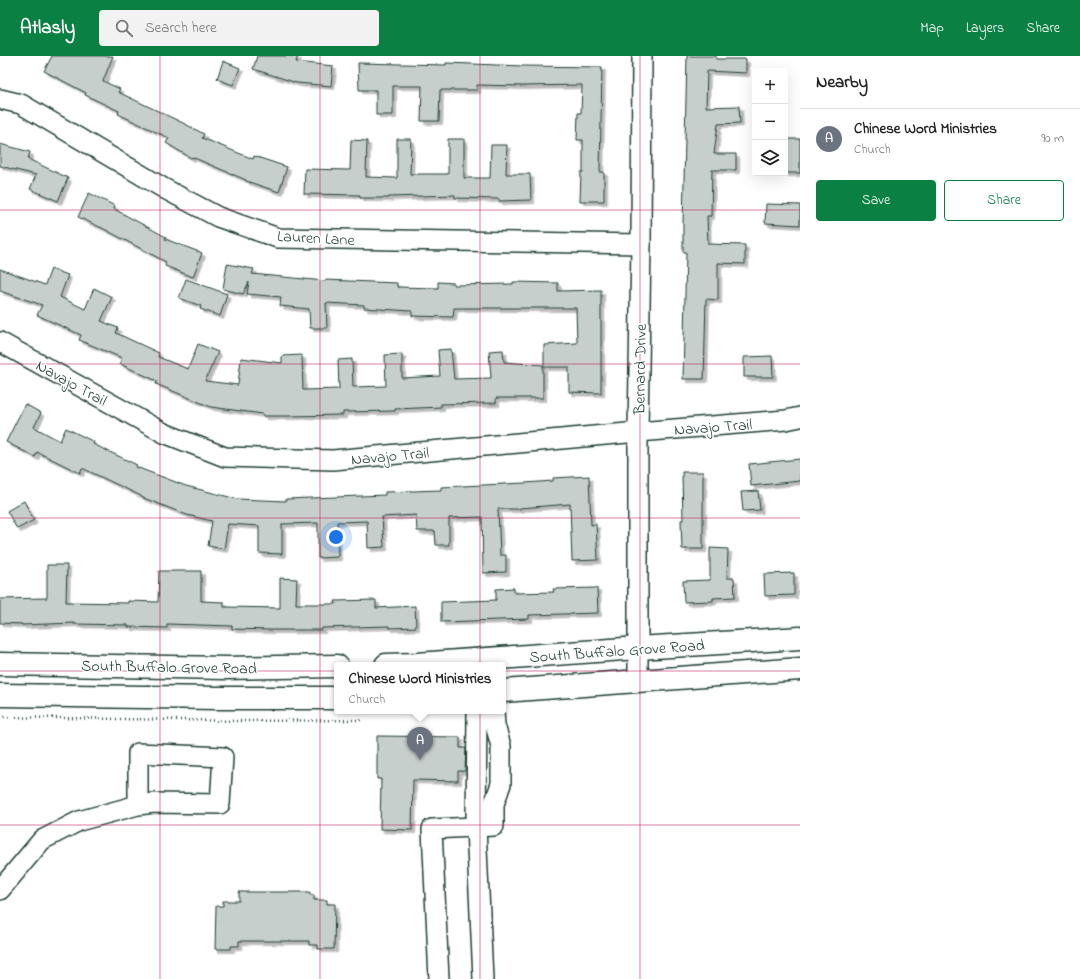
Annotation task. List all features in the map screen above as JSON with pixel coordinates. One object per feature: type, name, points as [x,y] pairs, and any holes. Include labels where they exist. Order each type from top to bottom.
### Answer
[{"type":"main road","name":"South Buffalo Grove Road","points":[[445,662],[800,638]]},
{"type":"main road","name":"South Buffalo Grove Road","points":[[0,664],[226,668],[334,666]]},
{"type":"main road","name":"South Buffalo Grove Road","points":[[506,691],[800,669]]},
{"type":"main road","name":"South Buffalo Grove Road","points":[[0,695],[334,698]]},
{"type":"street","name":"Bernard Drive","points":[[638,681],[638,432],[642,56]]},
{"type":"street","name":"Lauren Lane","points":[[0,100],[21,104],[165,189],[218,218],[278,238],[641,244]]},
{"type":"street","name":"Navajo Trail","points":[[2,348],[164,433],[225,457],[333,460],[786,420],[800,417]]},
{"type":"street","points":[[477,714],[476,827],[483,979]]},
{"type":"street","points":[[439,979],[432,829],[494,826],[494,804],[501,784],[501,746],[495,725],[494,714]]},
{"type":"street","points":[[0,890],[42,840],[79,820],[138,805],[154,803],[220,804],[223,757],[138,753],[138,805]]},
{"type":"path","points":[[0,717],[270,722],[362,720]]},
{"type":"building","points":[[52,56],[113,56],[103,81],[120,89],[118,92],[204,134],[202,138],[253,159],[254,156],[287,167],[279,192],[246,181],[192,157],[191,158],[166,143],[169,138],[118,114],[119,111],[85,95],[86,93],[44,71]]},
{"type":"building","points":[[257,56],[298,56],[296,62],[333,66],[331,86],[297,83],[253,69]]},
{"type":"building","points":[[687,56],[716,56],[716,59],[746,59],[746,73],[707,71],[706,107],[739,106],[740,123],[718,124],[714,154],[736,154],[736,170],[712,170],[711,216],[707,216],[708,244],[745,245],[745,264],[718,263],[718,300],[706,299],[704,379],[683,379],[686,252],[683,252],[683,223]]},
{"type":"building","points":[[223,61],[240,68],[233,85],[217,79]]},
{"type":"building","points":[[358,63],[446,65],[446,63],[602,67],[600,172],[604,172],[604,201],[580,201],[581,172],[583,172],[583,140],[577,140],[578,113],[581,113],[582,85],[477,85],[477,90],[440,90],[439,121],[421,121],[422,86],[393,86],[393,115],[376,115],[376,90],[359,90]]},
{"type":"building","points":[[397,139],[411,139],[410,174],[448,174],[448,139],[464,139],[464,178],[490,178],[491,145],[507,145],[506,174],[530,174],[531,200],[499,201],[499,199],[455,198],[455,195],[360,198],[360,195],[304,194],[305,169],[350,170],[351,140],[367,141],[366,177],[397,178]]},
{"type":"building","points":[[788,139],[800,139],[800,173],[788,173]]},
{"type":"building","points":[[0,144],[30,152],[28,159],[68,178],[58,201],[30,189],[36,175],[0,166]]},
{"type":"building","points":[[89,193],[115,206],[114,209],[166,237],[165,239],[202,253],[193,277],[165,266],[166,262],[78,217]]},
{"type":"building","points":[[766,204],[800,205],[800,225],[765,223]]},
{"type":"building","points":[[227,264],[254,269],[252,274],[325,281],[397,283],[397,287],[438,288],[438,282],[454,283],[454,285],[513,284],[513,282],[558,283],[558,291],[601,290],[601,393],[569,392],[569,367],[544,367],[544,345],[577,343],[576,308],[454,308],[453,317],[412,316],[412,311],[364,308],[364,305],[326,303],[327,328],[310,328],[309,309],[280,306],[281,297],[247,294],[249,282],[243,294],[223,289]]},
{"type":"building","points":[[0,269],[45,285],[51,269],[68,275],[60,297],[85,309],[94,288],[112,297],[101,321],[118,328],[116,333],[159,353],[158,357],[188,369],[198,344],[218,352],[205,381],[238,385],[241,358],[282,363],[282,356],[302,355],[303,390],[339,389],[338,360],[352,359],[353,387],[386,386],[385,355],[402,354],[402,378],[440,376],[438,350],[451,349],[454,379],[491,378],[489,351],[503,350],[504,362],[543,365],[543,398],[496,398],[496,403],[441,404],[441,407],[395,409],[395,411],[343,412],[343,415],[263,416],[263,414],[211,407],[156,384],[157,381],[120,364],[122,358],[79,340],[81,335],[37,315],[42,305],[0,291]]},
{"type":"building","points":[[186,279],[227,294],[220,316],[200,309],[201,306],[179,298]]},
{"type":"building","points":[[772,356],[773,377],[744,377],[744,357]]},
{"type":"building","points":[[25,404],[41,413],[34,427],[60,441],[66,428],[94,442],[93,444],[137,465],[136,467],[186,486],[237,499],[286,501],[286,499],[385,495],[385,492],[441,490],[441,487],[553,481],[553,478],[589,476],[591,525],[596,524],[598,560],[572,561],[570,504],[520,509],[498,509],[500,555],[506,555],[506,572],[483,573],[482,517],[449,518],[449,545],[436,545],[435,531],[417,531],[416,515],[382,517],[384,547],[368,548],[367,521],[337,522],[338,557],[318,558],[318,523],[282,524],[282,554],[259,553],[259,526],[228,524],[224,549],[208,546],[212,521],[187,515],[141,497],[82,468],[80,473],[37,452],[35,457],[6,442]]},
{"type":"building","points":[[800,459],[800,481],[751,486],[749,464]]},
{"type":"building","points":[[682,472],[703,472],[703,549],[682,549]]},
{"type":"building","points":[[758,491],[760,510],[743,511],[741,492]]},
{"type":"building","points":[[24,501],[34,520],[17,529],[7,511]]},
{"type":"building","points":[[710,548],[728,549],[727,578],[734,578],[735,597],[713,598],[713,601],[684,602],[683,581],[710,580]]},
{"type":"building","points":[[47,565],[67,565],[66,602],[158,602],[159,571],[201,571],[201,601],[224,602],[224,607],[280,608],[280,578],[297,579],[296,604],[336,604],[335,601],[376,600],[376,608],[415,606],[416,627],[389,628],[389,626],[322,628],[322,630],[271,630],[232,629],[232,626],[167,624],[167,628],[74,623],[22,625],[0,623],[0,599],[47,598]]},
{"type":"building","points":[[794,573],[794,595],[765,596],[764,574]]},
{"type":"building","points":[[514,588],[514,593],[554,592],[553,589],[597,588],[598,613],[529,615],[529,619],[441,622],[441,602],[496,600],[496,589]]},
{"type":"building","points":[[377,736],[460,737],[460,748],[466,748],[465,771],[458,771],[458,781],[413,780],[412,830],[380,829],[381,779],[377,779]]},
{"type":"building","points":[[239,892],[310,892],[310,895],[314,895],[314,900],[327,900],[327,904],[335,904],[334,949],[318,949],[318,945],[309,945],[309,941],[239,941],[239,946],[231,946],[231,949],[215,949],[216,906],[223,906],[223,901],[239,901]]},
{"type":"place","name":"Chinese Word Ministries","points":[[420,760]]}]
